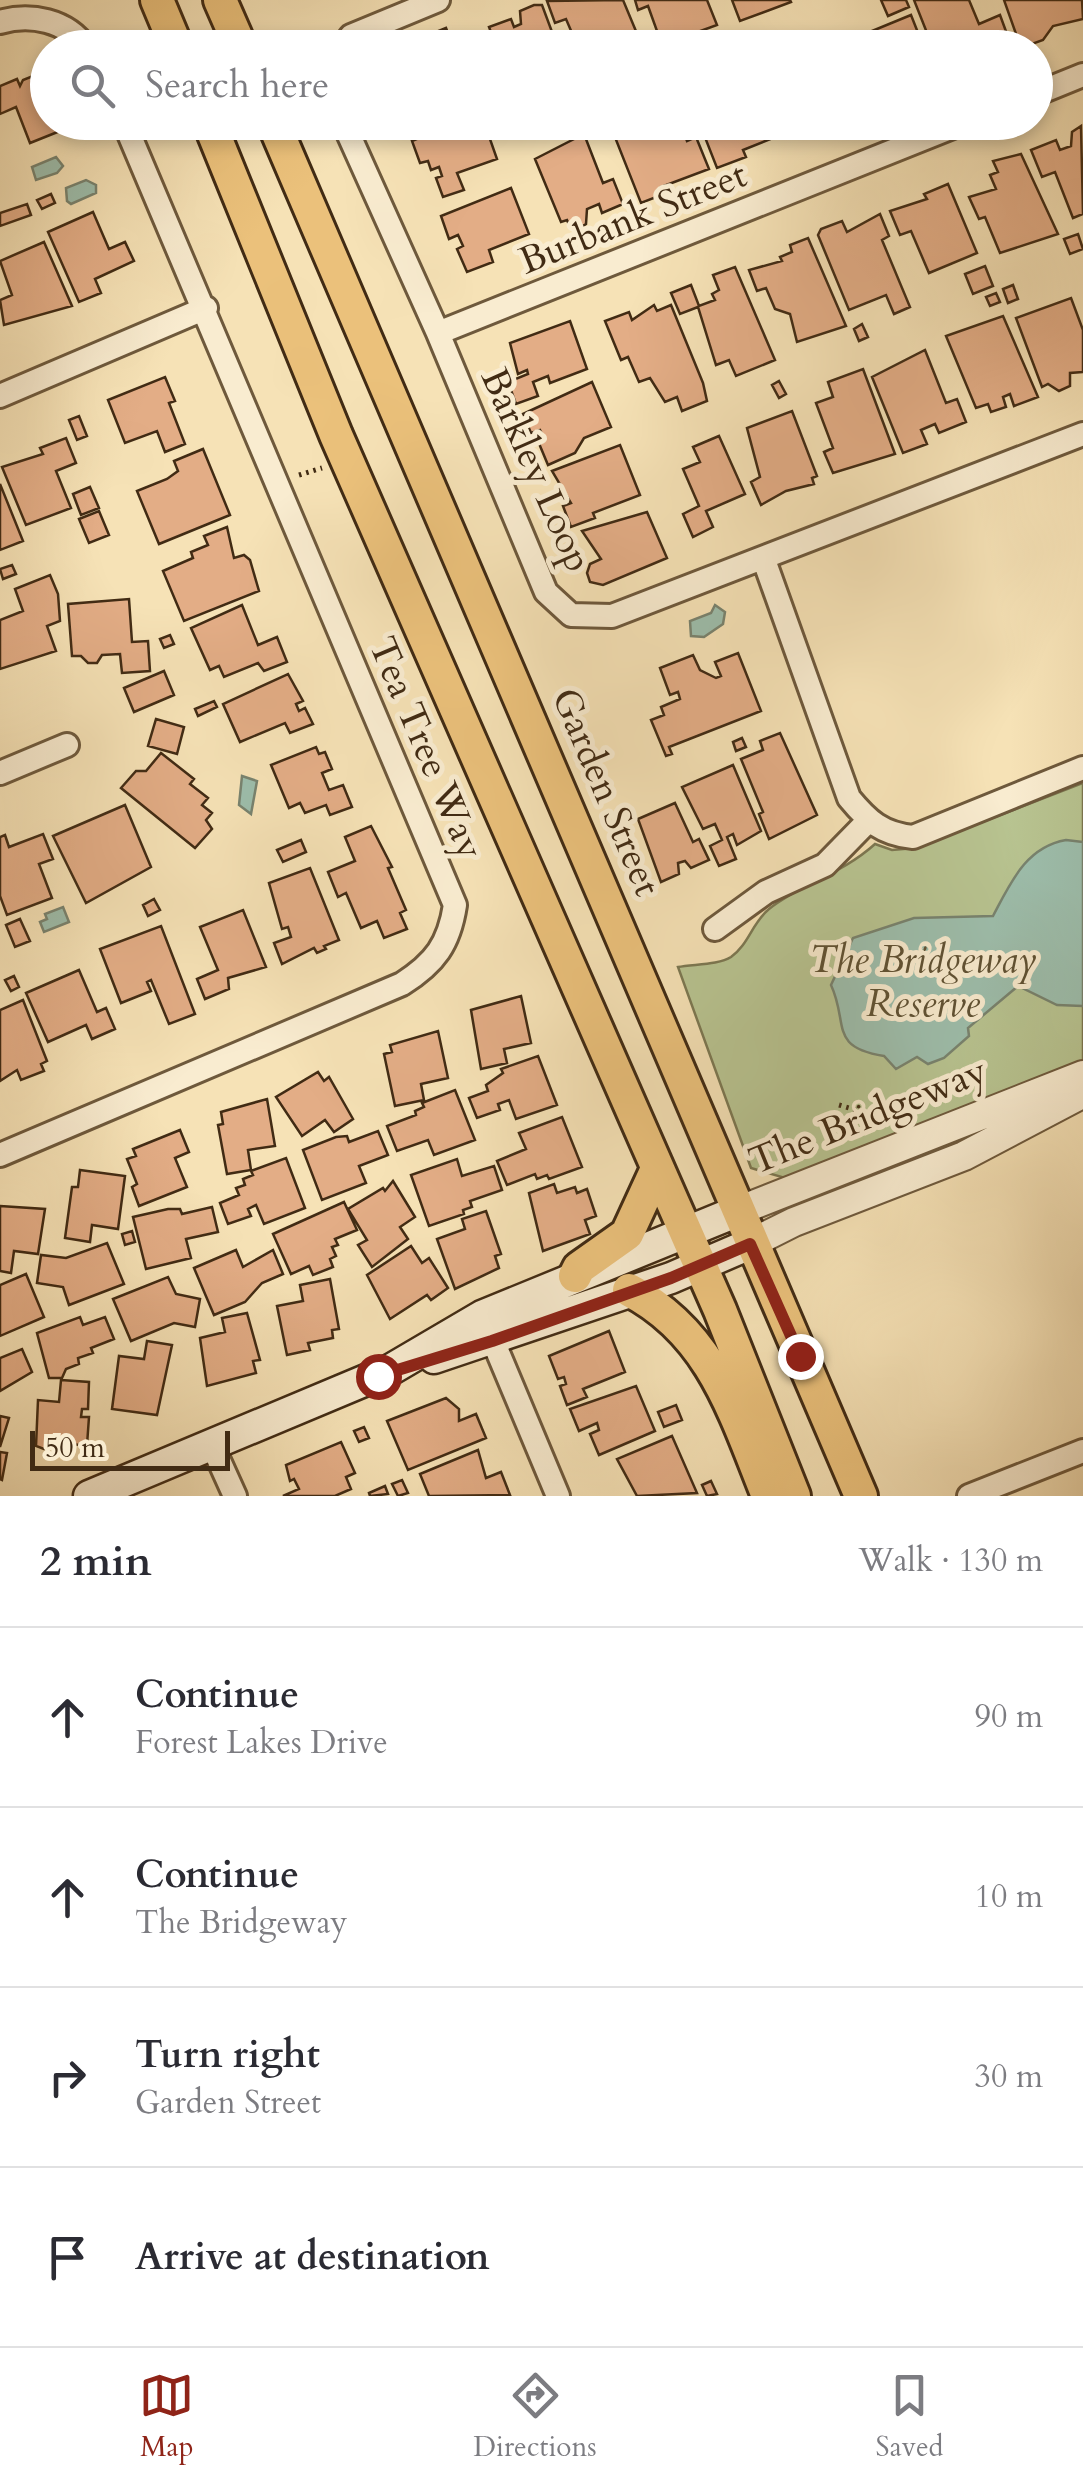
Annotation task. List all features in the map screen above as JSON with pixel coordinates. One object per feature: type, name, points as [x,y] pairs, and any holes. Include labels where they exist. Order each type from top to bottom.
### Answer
[{"type":"main road","points":[[157,0],[170,30]]},
{"type":"main road","points":[[220,0],[233,30]]},
{"type":"main road","points":[[217,140],[336,434],[699,1266],[794,1496]]},
{"type":"main road","name":"Garden Street","points":[[281,140],[616,915],[750,1244],[861,1496]]},
{"type":"main road","points":[[574,1276],[579,1268],[628,1234],[656,1171]]},
{"type":"main road","name":"The Bridgeway","points":[[487,1328],[574,1276],[738,1211]]},
{"type":"main road","name":"The Bridgeway","points":[[487,1328],[629,1290],[750,1244]]},
{"type":"main road","points":[[629,1290],[674,1318],[706,1355],[768,1496]]},
{"type":"main road","points":[[89,1496],[487,1328]]},
{"type":"street","points":[[366,30],[438,0]]},
{"type":"street","points":[[0,22],[24,15],[69,30]]},
{"type":"street","points":[[1053,87],[1083,75]]},
{"type":"street","name":"Tea Tree Way","points":[[0,1155],[402,984],[428,968],[451,931],[455,906],[132,140]]},
{"type":"street","name":"Barkley Loop","points":[[352,140],[546,592],[572,615],[612,616],[1083,434]]},
{"type":"street","name":"Burbank Street","points":[[438,333],[920,140]]},
{"type":"street","points":[[0,396],[206,308]]},
{"type":"street","points":[[764,560],[849,798],[868,821],[892,834],[913,836],[1083,768]]},
{"type":"street","points":[[0,773],[67,745]]},
{"type":"street","points":[[715,929],[766,892],[825,865],[868,821]]},
{"type":"street","name":"The Bridgeway","points":[[738,1211],[1083,1075]]},
{"type":"street","name":"The Bridgeway","points":[[750,1244],[794,1222],[964,1156],[1083,1094]]},
{"type":"street","points":[[487,1328],[558,1496]]},
{"type":"street","points":[[212,1444],[235,1496]]},
{"type":"street","points":[[969,1496],[1083,1451]]},
{"type":"path","points":[[278,482],[330,465]]},
{"type":"path","points":[[839,1105],[902,1123]]},
{"type":"green space","name":"The Bridgeway Reserve","points":[[1083,783],[1083,1063],[785,1178],[751,1168],[678,967],[731,957],[769,909],[875,844],[892,850],[915,848]]},
{"type":"shaded area","points":[[56,157],[63,166],[57,173],[36,180],[32,167]]},
{"type":"shaded area","points":[[86,180],[96,185],[96,193],[71,204],[67,201],[66,188]]},
{"type":"shaded area","points":[[715,605],[725,612],[723,624],[704,637],[691,636],[690,621],[711,613]]},
{"type":"shaded area","points":[[242,776],[257,781],[251,814],[239,805]]},
{"type":"shaded area","points":[[1066,840],[1083,842],[1083,1006],[1057,1005],[1018,986],[968,1028],[969,1036],[944,1058],[928,1064],[917,1057],[896,1069],[884,1056],[866,1052],[847,1040],[831,985],[853,938],[914,918],[993,916],[1013,879],[1030,858]]},
{"type":"shaded area","points":[[63,907],[69,922],[44,932],[40,922],[47,919],[45,914]]},
{"type":"building","points":[[623,0],[636,30],[571,30],[566,19],[555,23],[547,1]]},
{"type":"building","points":[[635,0],[707,0],[717,25],[703,30],[657,30],[648,6],[638,10]]},
{"type":"building","points":[[732,0],[790,0],[791,2],[740,21]]},
{"type":"building","points":[[881,0],[906,0],[909,7],[888,16]]},
{"type":"building","points":[[914,0],[969,0],[979,24],[1000,15],[1006,30],[926,30]]},
{"type":"building","points":[[1004,0],[1082,0],[1083,19],[1050,30],[1015,30]]},
{"type":"building","points":[[542,5],[551,30],[490,30],[489,27],[511,19],[514,27],[521,24],[520,11]]},
{"type":"building","points":[[911,15],[917,30],[874,30]]},
{"type":"building","points":[[30,77],[30,140],[38,140],[30,143],[16,107],[0,114],[0,86],[17,79],[20,86]]},
{"type":"building","points":[[1081,126],[1083,214],[1073,218],[1055,172],[1042,177],[1031,150],[1056,140],[1060,150],[1071,146],[1072,132]]},
{"type":"building","points":[[490,140],[497,159],[457,173],[464,190],[443,197],[436,178],[442,176],[439,167],[431,170],[428,161],[420,163],[412,141]]},
{"type":"building","points":[[572,140],[586,140],[603,183],[613,179],[623,204],[602,213],[599,204],[587,209],[586,224],[578,229],[570,227],[567,220],[561,222],[535,159]]},
{"type":"building","points":[[616,140],[697,140],[709,169],[661,187],[664,194],[641,203]]},
{"type":"building","points":[[706,140],[768,140],[743,150],[746,157],[717,168]]},
{"type":"building","points":[[1021,154],[1058,234],[1000,253],[985,217],[979,219],[969,197],[996,189],[990,175],[998,172],[993,161]]},
{"type":"building","points":[[948,184],[977,253],[929,273],[911,231],[900,235],[890,211],[927,199],[924,194]]},
{"type":"building","points":[[511,188],[529,234],[489,250],[493,262],[467,272],[457,249],[463,246],[458,235],[449,239],[441,216]]},
{"type":"building","points":[[51,194],[55,203],[42,209],[37,200]]},
{"type":"building","points":[[27,204],[31,215],[0,226],[0,213]]},
{"type":"building","points":[[93,212],[109,249],[125,242],[134,261],[95,279],[101,293],[79,302],[48,232]]},
{"type":"building","points":[[880,214],[889,236],[882,240],[910,307],[894,314],[886,295],[849,310],[818,235],[821,229],[842,221],[847,232]]},
{"type":"building","points":[[1078,234],[1083,249],[1070,254],[1064,239]]},
{"type":"building","points":[[808,238],[846,326],[797,342],[790,314],[775,309],[766,288],[757,291],[749,270],[782,261],[780,257],[792,252],[790,245]]},
{"type":"building","points":[[44,242],[72,306],[4,325],[0,300],[12,295],[0,261]]},
{"type":"building","points":[[985,266],[993,286],[973,294],[965,274]]},
{"type":"building","points":[[735,267],[775,360],[736,376],[729,360],[716,365],[698,307],[680,314],[671,293],[691,285],[699,306],[715,300],[712,294],[719,290],[713,275]]},
{"type":"building","points":[[1013,285],[1018,299],[1008,303],[1003,289]]},
{"type":"building","points":[[996,293],[1000,302],[990,306],[986,297]]},
{"type":"building","points":[[1071,298],[1083,330],[1083,372],[1070,373],[1070,386],[1059,391],[1048,384],[1042,387],[1016,318]]},
{"type":"building","points":[[654,305],[657,311],[671,305],[707,401],[682,411],[677,397],[665,402],[650,378],[639,382],[628,357],[621,360],[605,321],[629,312],[632,320]]},
{"type":"building","points":[[1003,316],[1038,397],[1014,406],[1010,394],[1003,397],[1006,407],[991,412],[988,404],[976,408],[946,336]]},
{"type":"building","points":[[570,321],[587,369],[550,383],[548,376],[533,382],[538,396],[516,404],[508,382],[528,374],[527,370],[518,374],[510,343]]},
{"type":"building","points":[[862,324],[868,337],[859,341],[854,329]]},
{"type":"building","points":[[925,350],[946,403],[957,399],[966,422],[939,433],[935,424],[921,430],[927,444],[903,453],[872,377]]},
{"type":"building","points":[[863,369],[895,454],[833,473],[824,452],[833,448],[816,403],[833,397],[828,382]]},
{"type":"building","points":[[165,377],[175,401],[169,403],[185,444],[165,452],[157,431],[125,443],[108,400]]},
{"type":"building","points":[[779,381],[786,394],[779,398],[772,385]]},
{"type":"building","points":[[592,382],[611,427],[584,438],[575,453],[548,465],[538,441],[544,438],[540,430],[531,433],[523,414]]},
{"type":"building","points":[[792,411],[817,476],[812,478],[814,484],[786,491],[761,505],[751,482],[760,477],[747,428]]},
{"type":"building","points":[[79,416],[87,436],[77,440],[69,420]]},
{"type":"building","points":[[719,436],[745,494],[706,511],[713,527],[693,537],[683,514],[699,506],[683,469],[700,462],[693,447]]},
{"type":"building","points":[[66,438],[76,463],[56,471],[71,508],[26,525],[2,467],[43,454],[40,448]]},
{"type":"building","points":[[620,445],[640,495],[593,513],[595,518],[571,527],[563,506],[571,503],[552,471]]},
{"type":"building","points":[[203,449],[230,515],[159,544],[137,491],[167,479],[178,471],[174,461]]},
{"type":"building","points":[[0,484],[23,541],[0,550]]},
{"type":"building","points":[[90,487],[99,508],[81,515],[73,494]]},
{"type":"building","points":[[99,511],[109,535],[89,543],[79,519]]},
{"type":"building","points":[[647,512],[667,558],[603,585],[590,582],[590,564],[601,559],[582,531]]},
{"type":"building","points":[[227,527],[234,558],[244,555],[250,560],[259,591],[184,621],[163,571],[193,558],[191,552],[208,545],[204,536]]},
{"type":"building","points":[[12,565],[16,574],[3,579],[0,569]]},
{"type":"building","points":[[50,575],[58,594],[60,621],[47,626],[56,651],[0,669],[0,620],[23,611],[15,589]]},
{"type":"building","points":[[129,599],[132,642],[148,641],[150,671],[122,673],[120,654],[102,655],[97,663],[72,656],[68,604]]},
{"type":"building","points":[[242,605],[258,645],[277,637],[287,662],[264,671],[258,663],[224,677],[219,666],[210,670],[191,628]]},
{"type":"building","points":[[170,635],[174,644],[164,648],[160,639]]},
{"type":"building","points":[[738,653],[761,711],[669,747],[672,754],[666,756],[651,720],[664,715],[661,707],[680,699],[678,692],[670,695],[660,668],[693,655],[700,670],[716,678],[721,676],[715,662]]},
{"type":"building","points":[[164,671],[174,695],[134,712],[124,688]]},
{"type":"building","points":[[288,674],[303,701],[296,704],[299,711],[305,708],[313,724],[290,733],[285,723],[240,742],[223,704]]},
{"type":"building","points":[[214,701],[217,707],[198,716],[195,709]]},
{"type":"building","points":[[156,719],[184,727],[177,754],[148,746]]},
{"type":"building","points":[[780,733],[817,815],[769,839],[759,814],[763,812],[741,759],[763,750],[760,741]]},
{"type":"building","points":[[742,738],[746,747],[736,751],[733,742]]},
{"type":"building","points":[[316,747],[319,754],[325,752],[332,769],[322,773],[329,790],[343,785],[352,807],[330,815],[326,805],[305,813],[300,803],[289,808],[271,765]]},
{"type":"building","points":[[161,753],[194,779],[190,784],[208,798],[202,805],[212,813],[206,820],[212,829],[195,848],[121,788],[136,771],[146,771]]},
{"type":"building","points":[[733,765],[761,831],[737,845],[733,834],[727,837],[736,859],[719,866],[710,846],[722,840],[715,824],[703,829],[682,787]]},
{"type":"building","points":[[675,803],[693,842],[699,839],[709,860],[691,868],[685,861],[678,863],[679,874],[661,882],[638,819]]},
{"type":"building","points":[[125,805],[151,867],[86,903],[53,836]]},
{"type":"building","points":[[371,826],[392,867],[388,868],[406,910],[400,913],[407,929],[384,938],[377,921],[361,928],[346,893],[338,897],[328,872],[355,861],[345,837]]},
{"type":"building","points":[[43,834],[53,859],[39,864],[52,898],[7,915],[0,896],[0,837],[5,835],[9,847]]},
{"type":"building","points":[[301,840],[306,852],[283,862],[277,850]]},
{"type":"building","points":[[310,868],[339,940],[317,953],[314,948],[282,964],[274,943],[291,937],[288,927],[282,929],[269,883]]},
{"type":"building","points":[[154,899],[160,910],[148,916],[143,905]]},
{"type":"building","points":[[243,910],[266,967],[228,978],[229,989],[205,999],[197,979],[218,970],[200,927]]},
{"type":"building","points":[[20,919],[30,941],[15,947],[6,925]]},
{"type":"building","points":[[161,926],[195,1014],[169,1024],[151,980],[147,982],[151,991],[121,1003],[100,949]]},
{"type":"building","points":[[79,970],[97,1012],[106,1008],[115,1029],[92,1039],[86,1025],[48,1042],[26,993]]},
{"type":"building","points":[[14,976],[19,987],[11,991],[5,980]]},
{"type":"building","points":[[521,996],[531,1043],[504,1049],[507,1063],[481,1069],[471,1010]]},
{"type":"building","points":[[23,1000],[47,1061],[41,1064],[44,1071],[21,1080],[17,1070],[0,1081],[0,1010]]},
{"type":"building","points":[[438,1031],[448,1078],[421,1084],[424,1100],[395,1106],[384,1054],[392,1052],[390,1045]]},
{"type":"building","points":[[538,1056],[557,1105],[516,1119],[509,1100],[498,1104],[500,1110],[477,1118],[469,1098],[488,1091],[486,1085],[503,1073],[501,1069]]},
{"type":"building","points":[[318,1072],[324,1081],[329,1077],[353,1119],[334,1132],[325,1120],[302,1136],[276,1097]]},
{"type":"building","points":[[455,1090],[475,1140],[434,1155],[428,1140],[397,1151],[387,1126],[416,1115],[415,1111],[424,1107],[422,1103]]},
{"type":"building","points":[[267,1099],[275,1146],[248,1150],[251,1170],[227,1174],[218,1125],[223,1124],[221,1112]]},
{"type":"building","points":[[562,1117],[582,1167],[549,1179],[547,1175],[537,1179],[535,1174],[507,1185],[497,1161],[526,1149],[519,1133]]},
{"type":"building","points":[[180,1130],[189,1152],[175,1158],[187,1187],[139,1206],[132,1187],[137,1184],[127,1159],[136,1156],[133,1149]]},
{"type":"building","points":[[378,1131],[388,1155],[359,1166],[366,1183],[322,1200],[303,1150],[336,1137],[347,1136],[349,1142]]},
{"type":"building","points":[[286,1158],[305,1208],[264,1224],[256,1205],[248,1209],[251,1216],[228,1224],[220,1203],[239,1195],[236,1188],[245,1185],[243,1179],[253,1175],[251,1171]]},
{"type":"building","points":[[457,1159],[462,1176],[494,1166],[502,1190],[470,1201],[472,1207],[463,1210],[464,1214],[429,1226],[411,1175]]},
{"type":"building","points":[[80,1170],[125,1176],[118,1229],[92,1225],[90,1242],[65,1238],[72,1187],[78,1187]]},
{"type":"building","points":[[393,1181],[415,1217],[400,1227],[408,1239],[372,1267],[358,1245],[367,1240],[348,1209],[383,1188],[385,1191]]},
{"type":"building","points":[[554,1184],[557,1193],[575,1187],[577,1193],[587,1189],[596,1216],[585,1220],[590,1234],[543,1251],[529,1193]]},
{"type":"building","points":[[344,1202],[357,1230],[335,1239],[338,1245],[332,1247],[336,1256],[330,1259],[333,1267],[313,1275],[309,1266],[291,1274],[273,1234]]},
{"type":"building","points":[[0,1206],[45,1209],[38,1254],[14,1251],[11,1273],[0,1271]]},
{"type":"building","points":[[212,1207],[218,1232],[186,1239],[191,1258],[146,1269],[133,1217],[168,1209],[180,1209],[182,1214]]},
{"type":"building","points":[[486,1211],[501,1254],[495,1256],[499,1268],[455,1289],[437,1239],[465,1229],[462,1219]]},
{"type":"building","points":[[132,1231],[135,1242],[125,1245],[122,1234]]},
{"type":"building","points":[[107,1243],[124,1284],[69,1305],[63,1287],[37,1283],[41,1255],[66,1258]]},
{"type":"building","points":[[411,1246],[422,1263],[429,1258],[448,1288],[431,1300],[427,1295],[390,1319],[367,1275]]},
{"type":"building","points":[[236,1250],[243,1267],[273,1250],[283,1274],[262,1283],[245,1302],[214,1315],[194,1268]]},
{"type":"building","points":[[26,1274],[44,1317],[0,1336],[0,1285]]},
{"type":"building","points":[[168,1277],[176,1294],[200,1299],[195,1327],[174,1323],[131,1341],[113,1299]]},
{"type":"building","points":[[330,1279],[339,1329],[332,1330],[333,1338],[308,1343],[310,1350],[287,1355],[277,1306],[303,1301],[300,1285]]},
{"type":"building","points":[[247,1313],[260,1360],[253,1361],[256,1373],[207,1386],[200,1338],[225,1332],[222,1318]]},
{"type":"building","points":[[80,1317],[83,1325],[105,1317],[114,1339],[91,1348],[93,1353],[78,1358],[79,1364],[66,1369],[62,1378],[49,1378],[37,1333]]},
{"type":"building","points":[[609,1331],[625,1372],[583,1389],[587,1397],[567,1405],[560,1386],[566,1384],[564,1377],[558,1379],[549,1356]]},
{"type":"building","points":[[147,1341],[172,1345],[157,1415],[112,1409],[119,1356],[144,1359]]},
{"type":"building","points":[[22,1349],[32,1372],[0,1391],[0,1358]]},
{"type":"building","points":[[61,1380],[89,1382],[88,1409],[82,1409],[81,1417],[89,1417],[87,1445],[58,1444],[57,1448],[44,1449],[36,1446],[38,1400],[59,1402]]},
{"type":"building","points":[[636,1386],[655,1431],[599,1455],[590,1434],[599,1430],[597,1423],[579,1431],[570,1409]]},
{"type":"building","points":[[446,1398],[459,1409],[459,1421],[476,1414],[486,1438],[408,1470],[387,1421]]},
{"type":"building","points":[[676,1405],[682,1420],[664,1427],[658,1412]]},
{"type":"building","points":[[0,1416],[9,1418],[0,1447]]},
{"type":"building","points":[[364,1427],[369,1438],[359,1442],[354,1431]]},
{"type":"building","points":[[672,1436],[697,1493],[637,1496],[617,1459]]},
{"type":"building","points":[[341,1442],[355,1473],[346,1477],[351,1489],[335,1496],[283,1496],[299,1489],[294,1479],[290,1481],[286,1465]]},
{"type":"building","points":[[478,1450],[486,1478],[501,1472],[510,1495],[429,1496],[420,1474]]},
{"type":"building","points":[[0,1452],[7,1453],[2,1480],[0,1479]]},
{"type":"building","points":[[402,1480],[408,1493],[398,1496],[392,1484]]},
{"type":"building","points":[[711,1481],[717,1494],[707,1496],[702,1485]]},
{"type":"building","points":[[385,1486],[388,1494],[370,1496],[369,1493]]},
{"type":"route","points":[[378,1376],[671,1278],[750,1244],[800,1356]]}]
